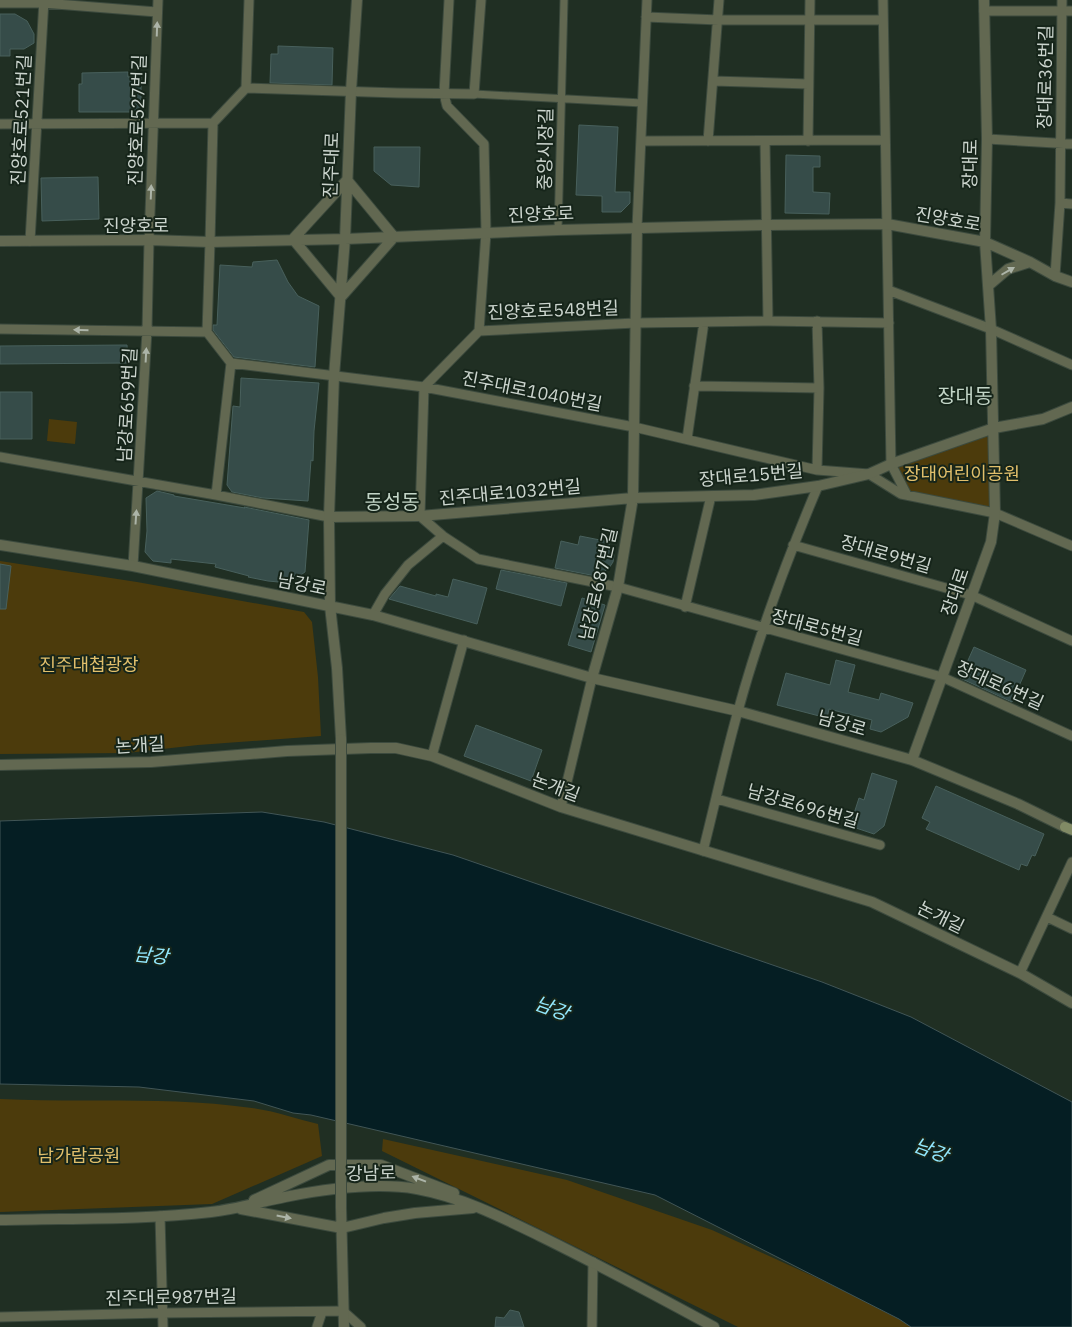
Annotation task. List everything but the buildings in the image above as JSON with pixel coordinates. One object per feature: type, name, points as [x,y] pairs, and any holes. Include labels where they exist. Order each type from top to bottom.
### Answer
[{"type":"street","name":"진양호로527번길","points":[[149,240],[158,0]]},
{"type":"street","points":[[249,0],[246,88],[212,123],[207,332],[231,363],[216,495],[329,517]]},
{"type":"street","name":"진주대로","points":[[344,1327],[341,1207],[341,739],[338,668],[330,606],[329,517],[334,376],[345,239],[357,0]]},
{"type":"street","points":[[444,94],[449,0]]},
{"type":"street","points":[[246,88],[474,94],[481,0]]},
{"type":"street","name":"중앙시장길","points":[[558,230],[564,0]]},
{"type":"street","points":[[637,228],[647,0]]},
{"type":"street","points":[[708,141],[719,0]]},
{"type":"street","points":[[808,140],[810,0]]},
{"type":"street","points":[[883,0],[891,464],[907,495]]},
{"type":"street","name":"장대로","points":[[912,760],[991,542],[995,513],[991,328],[985,242],[987,139],[984,0]]},
{"type":"street","name":"장대로36번길","points":[[1061,144],[1062,0]]},
{"type":"street","points":[[0,3],[44,2],[158,12]]},
{"type":"street","name":"진양호로521번길","points":[[30,241],[44,2]]},
{"type":"street","points":[[984,12],[1072,11]]},
{"type":"street","points":[[646,17],[718,20],[883,20]]},
{"type":"street","points":[[713,80],[808,84]]},
{"type":"street","name":"진양호로548번길","points":[[444,94],[447,106],[484,144],[486,233],[479,331],[635,323],[768,321],[888,323]]},
{"type":"street","name":"중앙시장길","points":[[474,94],[642,103]]},
{"type":"street","points":[[0,124],[212,123]]},
{"type":"street","name":"장대로36번길","points":[[987,139],[1072,144]]},
{"type":"street","points":[[641,141],[885,140]]},
{"type":"street","points":[[765,141],[768,321]]},
{"type":"street","points":[[1054,276],[1060,204],[1061,144]]},
{"type":"street","points":[[347,180],[394,237],[341,297],[293,239],[347,180]]},
{"type":"street","points":[[1060,204],[1072,204]]},
{"type":"street","name":"진양호로","points":[[0,241],[149,240],[210,242],[345,239],[558,230],[887,224],[985,242],[1030,262],[1054,276],[1072,282]]},
{"type":"street","name":"남강로687번길","points":[[592,678],[618,588],[633,498],[637,228]]},
{"type":"street","name":"남강로659번길","points":[[133,566],[148,331],[149,240]]},
{"type":"street","points":[[988,286],[1008,270],[1030,262]]},
{"type":"street","points":[[888,290],[991,328],[1072,365]]},
{"type":"street","points":[[817,321],[819,388],[817,470]]},
{"type":"street","points":[[687,439],[704,322]]},
{"type":"street","name":"남강로659번길","points":[[0,329],[148,331]]},
{"type":"street","points":[[148,331],[207,332]]},
{"type":"street","points":[[420,516],[424,387],[479,331]]},
{"type":"street","name":"진주대로1040번길","points":[[231,363],[424,387],[634,427],[817,470],[869,474]]},
{"type":"street","points":[[694,386],[819,388]]},
{"type":"street","points":[[891,464],[994,428],[1043,419],[1072,407]]},
{"type":"street","points":[[0,457],[60,469],[139,481]]},
{"type":"street","name":"장대로15번길","points":[[633,498],[754,495],[818,486],[869,474],[891,464]]},
{"type":"street","points":[[869,474],[901,494],[995,513],[1072,546]]},
{"type":"street","name":"남강로659번길","points":[[139,481],[216,495]]},
{"type":"street","points":[[703,851],[738,711],[763,629],[793,545],[818,486]]},
{"type":"street","points":[[685,606],[711,496]]},
{"type":"street","name":"진주대로1032번길","points":[[329,517],[420,516],[633,498]]},
{"type":"street","name":"장대로5번길","points":[[420,516],[443,536],[478,559],[618,588],[942,677]]},
{"type":"street","points":[[373,615],[385,594],[408,565],[443,536]]},
{"type":"street","name":"남강로","points":[[0,545],[133,566],[373,615],[592,678],[738,711],[912,760],[1018,804],[1068,828]]},
{"type":"street","name":"장대로9번길","points":[[793,545],[971,595],[1072,641]]},
{"type":"street","points":[[432,756],[464,640]]},
{"type":"street","name":"장대로6번길","points":[[942,677],[1072,736]]},
{"type":"street","points":[[561,807],[592,678]]},
{"type":"street","name":"논개길","points":[[0,765],[151,762],[287,751],[396,748],[432,756],[561,807],[872,902],[1020,973],[1072,1003]]},
{"type":"street","name":"남강로696번길","points":[[717,799],[880,845]]},
{"type":"street","points":[[1020,973],[1072,862]]},
{"type":"street","points":[[1047,917],[1072,929]]},
{"type":"street","points":[[236,1208],[329,1165],[381,1165],[464,1196],[479,1207]]},
{"type":"street","name":"강남로","points":[[0,1220],[160,1216],[212,1212],[324,1191],[376,1187],[415,1189],[479,1207],[593,1262],[714,1327]]},
{"type":"street","points":[[236,1208],[342,1228],[415,1213],[479,1207]]},
{"type":"street","points":[[160,1216],[163,1327]]},
{"type":"street","points":[[592,1327],[593,1262]]},
{"type":"street","points":[[343,1311],[361,1327]]},
{"type":"street","name":"진주대로987번길","points":[[0,1317],[343,1311]]},
{"type":"street","points":[[317,1327],[322,1312]]},
{"type":"green space","points":[[49,419],[77,422],[75,444],[47,441]]},
{"type":"green space","name":"장대어린이공원","points":[[994,428],[995,513],[907,495],[891,464]]},
{"type":"green space","name":"진주대첩광장","points":[[0,561],[137,582],[304,612],[312,622],[318,677],[321,736],[198,745],[127,753],[0,754]]},
{"type":"green space","name":"남가람공원","points":[[0,1099],[189,1102],[260,1109],[318,1124],[322,1156],[212,1204],[0,1212]]},
{"type":"green space","points":[[383,1139],[567,1180],[712,1230],[828,1283],[911,1327],[738,1327],[382,1151]]},
{"type":"water","name":"남강","points":[[262,812],[324,822],[453,855],[822,982],[911,1017],[1072,1102],[1072,1327],[911,1327],[899,1319],[655,1195],[311,1115],[293,1113],[254,1101],[139,1087],[0,1084],[0,821]]},
{"type":"district","name":"장대동","points":[[965,395]]},
{"type":"district","name":"동성동","points":[[392,501]]}]
